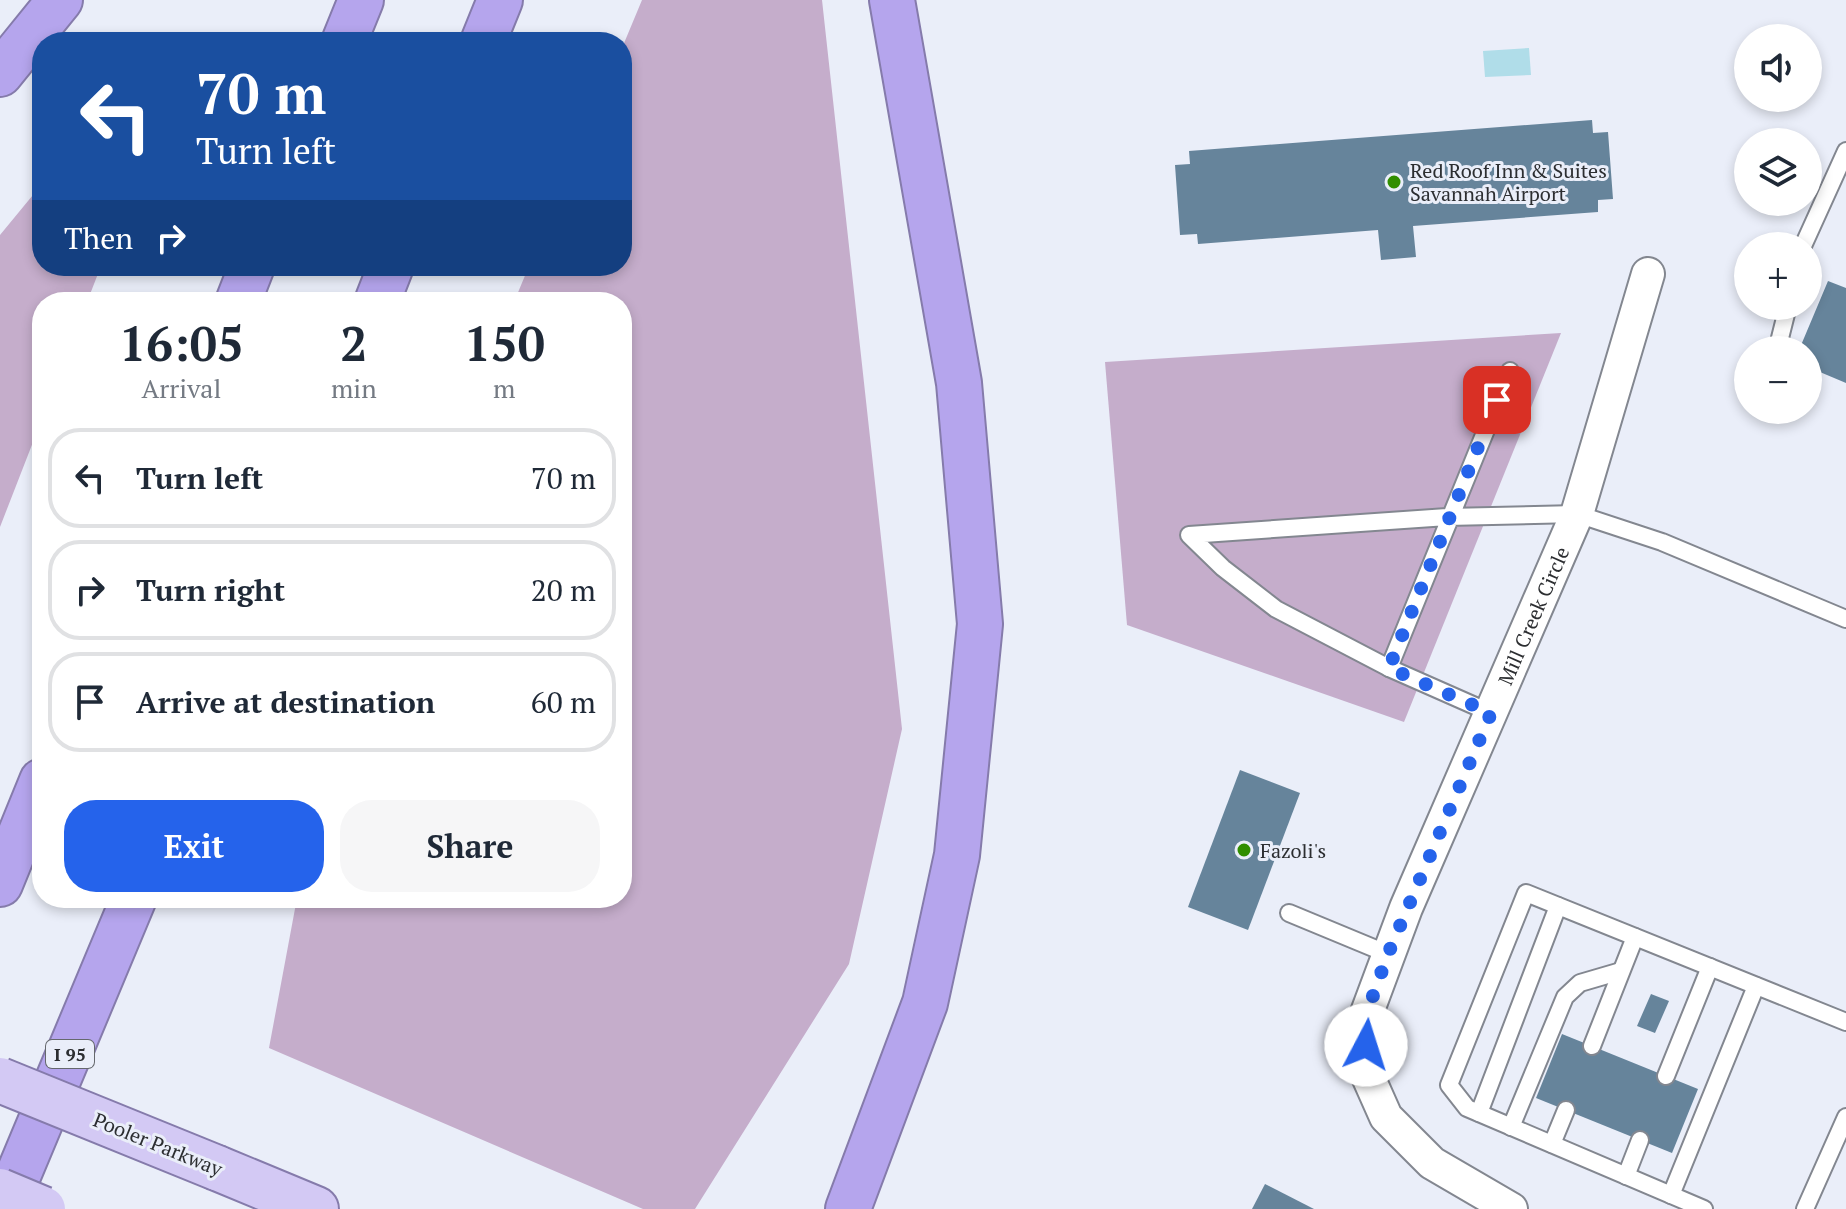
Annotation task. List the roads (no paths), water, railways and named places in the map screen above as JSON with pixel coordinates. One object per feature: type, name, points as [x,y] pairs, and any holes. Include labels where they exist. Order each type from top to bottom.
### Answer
[{"type":"highway","points":[[34,32],[60,0]]},
{"type":"highway","points":[[348,32],[361,0]]},
{"type":"highway","points":[[487,32],[500,0]]},
{"type":"highway","points":[[848,1209],[925,1003],[957,855],[980,624],[959,383],[892,0]]},
{"type":"highway","points":[[0,74],[32,35]]},
{"type":"highway","points":[[0,884],[32,806]]},
{"type":"highway","name":"I 95","points":[[4,1209],[130,908]]},
{"type":"main road","name":"Pooler Parkway","points":[[0,1080],[316,1209]]},
{"type":"main road","points":[[0,1191],[43,1209]]},
{"type":"street","name":"Mill Creek Circle","points":[[1511,1209],[1432,1163],[1386,1117],[1366,1072],[1365,1018],[1388,954],[1577,514],[1648,274]]},
{"type":"lane","points":[[1809,232],[1846,151]]},
{"type":"lane","points":[[1389,668],[1447,517],[1510,371]]},
{"type":"lane","points":[[1491,713],[1389,668],[1276,609],[1223,568],[1189,535],[1447,517],[1577,514],[1662,542],[1846,619]]},
{"type":"lane","points":[[1704,1209],[1467,1108],[1449,1085],[1526,893],[1846,1022]]},
{"type":"lane","points":[[1479,1113],[1558,906]]},
{"type":"lane","points":[[1289,913],[1388,954]]},
{"type":"lane","points":[[1592,1046],[1635,937]]},
{"type":"lane","points":[[1666,1076],[1710,967]]},
{"type":"lane","points":[[1511,1127],[1565,997],[1580,983],[1621,971]]},
{"type":"lane","points":[[1671,1195],[1756,986]]},
{"type":"lane","points":[[1552,1144],[1566,1110]]},
{"type":"lane","points":[[1805,1209],[1846,1117]]},
{"type":"lane","points":[[1626,1176],[1640,1140]]},
{"type":"water","points":[[1529,48],[1531,75],[1485,77],[1483,51]]},
{"type":"place","name":"Red Roof Inn & Suites Savannah Airport","points":[[1394,182]]},
{"type":"place","name":"Fazoli's","points":[[1244,850]]}]
